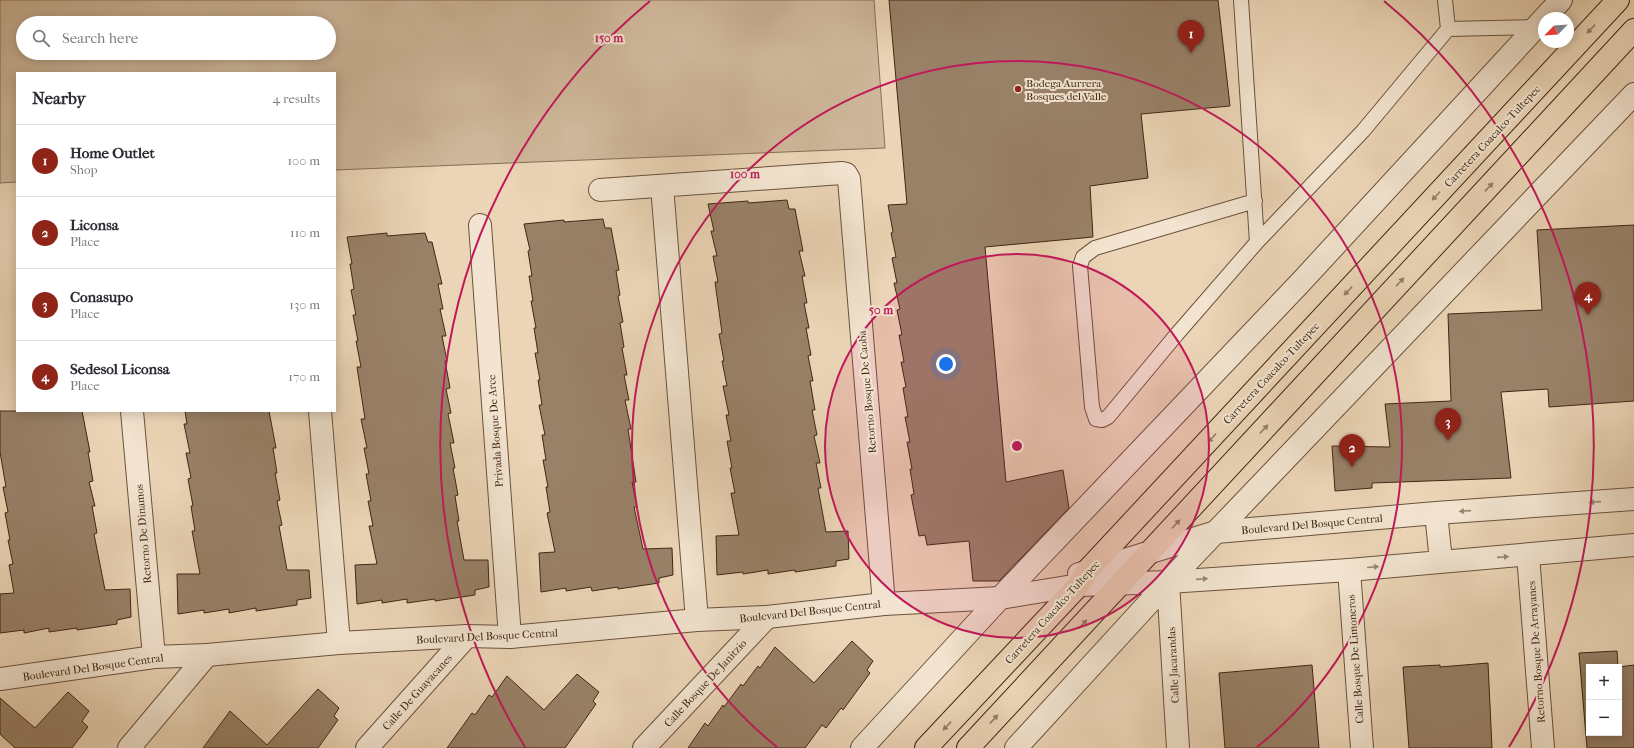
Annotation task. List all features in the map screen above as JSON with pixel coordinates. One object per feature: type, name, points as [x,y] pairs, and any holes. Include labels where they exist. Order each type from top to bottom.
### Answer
[{"type":"main road","name":"Carretera Coacalco-Tultepec","points":[[926,748],[1618,0]]},
{"type":"main road","points":[[968,748],[1634,30]]},
{"type":"street","points":[[862,748],[1000,598],[1300,283],[1561,0]]},
{"type":"street","points":[[1016,748],[1168,582],[1634,94]]},
{"type":"street","name":"Retorno Bosque De Caoba","points":[[600,190],[842,173],[846,174],[849,179],[884,604]]},
{"type":"street","points":[[662,186],[696,620]]},
{"type":"street","name":"Privada Bosque De Arce","points":[[480,225],[510,637]]},
{"type":"street","name":"Retorno De Dinamos","points":[[132,412],[154,657]]},
{"type":"street","points":[[320,412],[339,643]]},
{"type":"street","name":"Boulevard Del Bosque Central","points":[[0,679],[154,657],[207,655],[339,643],[467,636],[510,637],[696,620],[767,617],[884,604],[1000,598],[1083,578],[1149,552],[1216,532],[1436,513],[1634,499]]},
{"type":"street","points":[[1436,513],[1441,562]]},
{"type":"street","name":"Boulevard Del Bosque Central","points":[[1083,578],[1121,583],[1168,582],[1349,570],[1634,545]]},
{"type":"street","name":"Retorno Bosque De Arrayanes","points":[[1528,555],[1543,748]]},
{"type":"street","name":"Calle Bosque De Limoneros","points":[[1349,570],[1362,748]]},
{"type":"street","name":"Calle Jacarandas","points":[[1168,582],[1178,748]]},
{"type":"street","name":"Calle Bosque De Janitzio","points":[[644,748],[767,617]]},
{"type":"street","name":"Calle De Guayacanes","points":[[367,748],[467,636]]},
{"type":"street","points":[[129,748],[207,655]]},
{"type":"lane","points":[[1241,0],[1258,242]]},
{"type":"lane","points":[[1255,201],[1095,248],[1082,257],[1080,266],[1092,407],[1096,419],[1102,420],[1108,416],[1177,334],[1258,242],[1363,131],[1448,29],[1445,0]]},
{"type":"lane","points":[[1448,29],[1535,27]]},
{"type":"shaded area","points":[[0,0],[874,0],[885,148],[336,170],[336,72],[16,72],[16,182],[0,183]]},
{"type":"building","points":[[889,0],[1218,0],[1230,106],[1141,114],[1148,178],[1090,186],[1093,237],[985,247],[1006,482],[1063,470],[1069,508],[999,581],[973,581],[969,541],[927,545],[925,535],[919,536],[911,495],[914,494],[910,469],[912,469],[907,442],[910,442],[905,417],[908,417],[903,388],[906,387],[901,362],[904,362],[899,335],[902,335],[897,310],[900,309],[894,283],[897,283],[892,258],[896,257],[891,233],[893,232],[888,205],[907,204]]},
{"type":"building","points":[[787,200],[789,209],[795,209],[803,251],[799,251],[805,276],[802,276],[807,303],[804,303],[809,328],[806,328],[811,355],[808,356],[813,381],[810,381],[815,410],[812,410],[817,435],[814,436],[820,463],[816,463],[821,488],[818,488],[826,532],[848,531],[849,559],[836,561],[836,566],[795,572],[795,570],[768,574],[768,570],[743,574],[743,572],[717,575],[716,536],[739,535],[731,493],[735,493],[727,441],[731,441],[726,415],[729,415],[723,386],[727,386],[719,334],[722,333],[715,282],[718,282],[713,256],[717,256],[711,231],[714,231],[708,204]]},
{"type":"building","points":[[603,219],[605,228],[611,228],[619,270],[616,271],[620,295],[618,296],[623,322],[620,323],[624,347],[622,348],[627,375],[624,375],[629,400],[625,400],[631,429],[628,429],[636,482],[632,482],[637,507],[634,507],[643,549],[672,548],[673,575],[659,578],[659,583],[618,589],[618,587],[592,591],[591,587],[566,591],[566,588],[541,592],[539,553],[555,552],[547,513],[550,512],[546,487],[548,487],[543,460],[546,460],[542,435],[545,435],[539,405],[542,405],[538,380],[540,380],[535,353],[538,353],[534,328],[536,328],[531,301],[533,301],[529,276],[532,276],[528,251],[530,250],[524,224],[564,220],[564,222]]},
{"type":"building","points":[[1634,225],[1634,401],[1549,407],[1548,389],[1501,392],[1511,478],[1372,483],[1372,488],[1335,491],[1332,446],[1390,447],[1385,404],[1451,401],[1448,314],[1542,310],[1537,230]]},
{"type":"building","points":[[387,233],[387,236],[425,233],[428,242],[432,242],[442,284],[438,284],[443,309],[440,309],[446,336],[442,336],[450,388],[446,389],[451,413],[448,414],[454,443],[450,443],[458,495],[455,496],[459,521],[457,521],[464,560],[488,560],[489,587],[475,590],[475,595],[435,601],[435,599],[407,603],[407,599],[382,603],[382,600],[357,604],[355,565],[377,564],[369,526],[373,526],[368,501],[371,501],[366,474],[369,474],[364,448],[367,448],[361,419],[365,419],[357,367],[361,367],[353,315],[356,315],[351,290],[354,289],[350,264],[352,264],[347,237]]},
{"type":"building","points":[[0,411],[82,412],[90,452],[88,452],[93,481],[89,482],[95,506],[92,506],[97,533],[94,534],[105,590],[130,589],[131,617],[117,620],[117,624],[77,630],[77,628],[49,632],[49,628],[24,633],[24,630],[0,633],[0,594],[14,593],[9,565],[13,564],[8,540],[10,540],[5,513],[8,512],[3,487],[6,487],[0,452]]},
{"type":"building","points":[[185,412],[269,412],[276,448],[273,448],[277,473],[275,473],[280,500],[277,501],[282,525],[279,526],[287,570],[309,570],[311,598],[297,600],[297,605],[256,611],[256,608],[229,613],[229,609],[204,613],[204,610],[178,614],[177,574],[200,574],[192,531],[195,531],[191,506],[193,506],[188,479],[191,478],[186,453],[190,453],[184,424],[187,424]]},
{"type":"building","points":[[852,641],[873,661],[867,670],[870,673],[843,710],[841,708],[826,728],[822,725],[805,748],[688,748],[705,723],[708,726],[741,684],[743,686],[758,666],[760,668],[775,647],[814,683]]},
{"type":"building","points":[[1617,651],[1618,664],[1586,664],[1586,736],[1622,736],[1622,667],[1634,665],[1634,748],[1587,748],[1579,653]]},
{"type":"building","points":[[1488,663],[1492,748],[1409,748],[1403,667],[1440,665],[1440,667]]},
{"type":"building","points":[[1312,665],[1319,748],[1225,748],[1219,673]]},
{"type":"building","points":[[577,674],[599,692],[593,701],[596,704],[565,748],[447,748],[472,713],[475,715],[489,695],[492,697],[507,676],[544,710]]},
{"type":"building","points":[[318,689],[339,708],[334,716],[338,720],[318,748],[203,748],[230,711],[267,745]]},
{"type":"building","points":[[68,692],[89,711],[82,721],[88,727],[72,748],[15,748],[0,734],[0,698],[35,728]]},
{"type":"place","name":"Home Outlet","points":[[1191,53]]},
{"type":"place","name":"Bodega Aurrera Bosques del Valle","points":[[1018,89]]},
{"type":"place","name":"Sedesol Liconsa","points":[[1588,315]]},
{"type":"place","name":"Conasupo","points":[[1448,441]]},
{"type":"place","name":"Liconsa","points":[[1352,467]]}]
